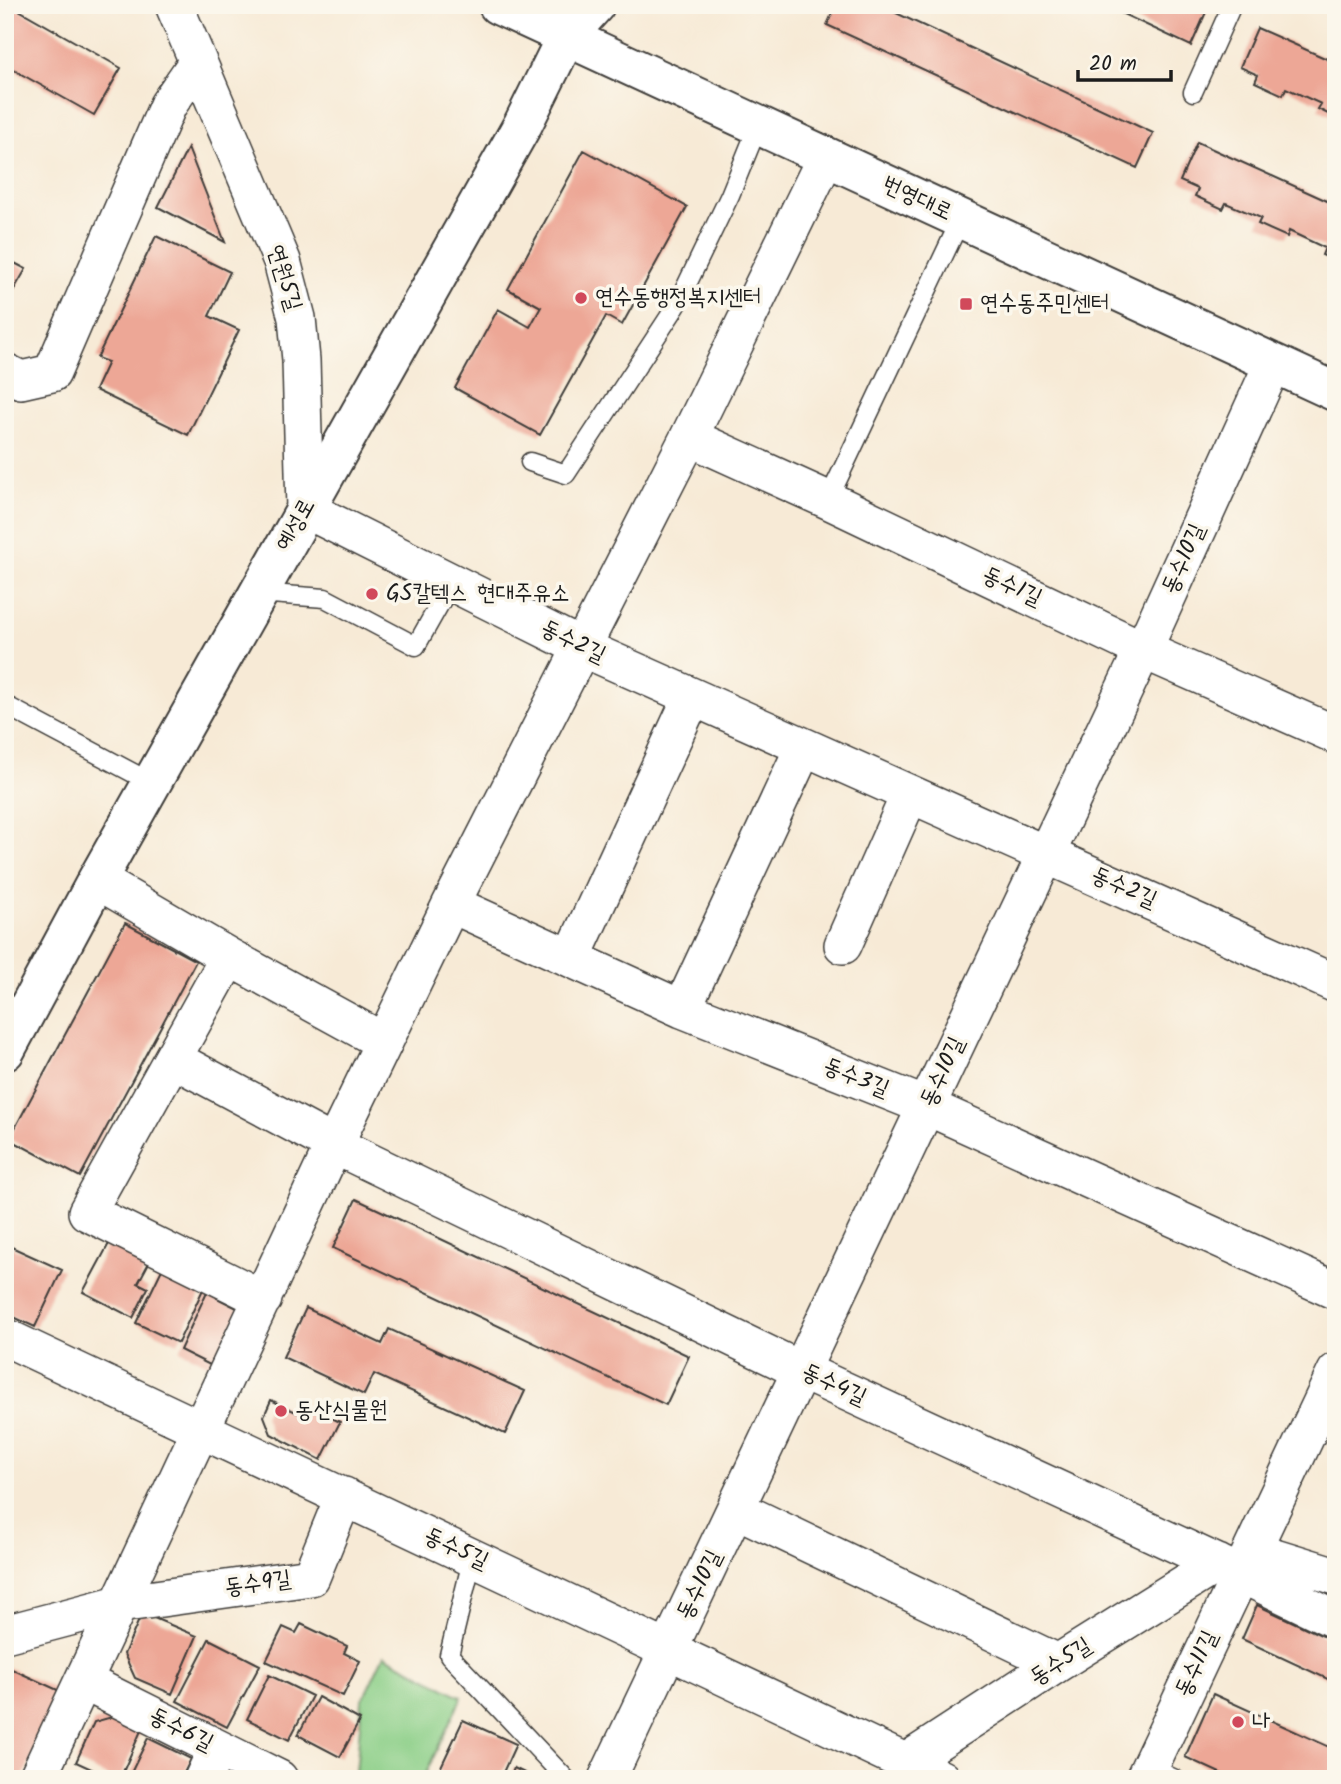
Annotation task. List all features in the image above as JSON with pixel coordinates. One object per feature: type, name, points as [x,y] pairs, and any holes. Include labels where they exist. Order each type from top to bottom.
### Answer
[{"type":"street","name":"연원5길","points":[[174,5],[282,261],[297,318],[301,360],[305,509]]},
{"type":"street","name":"번영대로","points":[[498,5],[1336,392]]},
{"type":"street","name":"예성로","points":[[5,1051],[257,593],[516,136],[566,37],[595,5]]},
{"type":"street","points":[[5,372],[21,380],[52,373],[168,105],[197,63]]},
{"type":"street","points":[[37,1779],[334,1145],[451,904],[689,437],[826,157]]},
{"type":"street","name":"동수10길","points":[[607,1779],[1047,853],[1273,364]]},
{"type":"street","name":"동수1길","points":[[689,437],[828,499],[1143,649],[1336,735]]},
{"type":"street","name":"동수2길","points":[[305,509],[583,648],[1336,984]]},
{"type":"street","points":[[572,957],[692,696]]},
{"type":"street","points":[[682,1009],[804,747]]},
{"type":"street","points":[[844,944],[910,794]]},
{"type":"street","points":[[97,880],[229,957],[384,1042]]},
{"type":"street","name":"동수3길","points":[[451,904],[682,1009],[926,1106],[1336,1291]]},
{"type":"street","points":[[229,957],[87,1212],[263,1299]]},
{"type":"street","points":[[173,1059],[334,1145]]},
{"type":"street","name":"동수4길","points":[[334,1145],[802,1371],[1237,1562],[1336,1620]]},
{"type":"street","name":"동수5길","points":[[5,1337],[474,1556],[668,1650],[897,1770],[941,1779]]},
{"type":"street","name":"동수11길","points":[[1156,1775],[1237,1562],[1336,1372]]},
{"type":"street","name":"동수9길","points":[[119,1604],[311,1577],[344,1496]]},
{"type":"street","points":[[736,1509],[1058,1663]]},
{"type":"street","points":[[1237,1562],[1336,1576]]},
{"type":"street","name":"동수5길","points":[[897,1770],[1058,1663],[1237,1562]]},
{"type":"street","points":[[5,1634],[119,1604]]},
{"type":"street","name":"동수6길","points":[[83,1681],[210,1763],[279,1779]]},
{"type":"lane","points":[[1193,92],[1232,5]]},
{"type":"lane","points":[[530,462],[566,474],[677,305],[730,195],[758,126]]},
{"type":"lane","points":[[828,499],[961,219]]},
{"type":"lane","points":[[257,593],[325,598],[416,646],[452,582]]},
{"type":"lane","points":[[5,705],[152,783]]},
{"type":"lane","points":[[474,1556],[449,1655],[566,1779]]},
{"type":"green space","points":[[384,1655],[462,1697],[423,1779],[368,1779],[356,1773],[362,1701]]},
{"type":"building","points":[[5,5],[10,5],[121,68],[94,115],[5,65]]},
{"type":"building","points":[[836,5],[879,5],[1153,133],[1137,168],[827,25]]},
{"type":"building","points":[[1104,5],[1197,5],[1207,10],[1191,46]]},
{"type":"building","points":[[1257,28],[1336,63],[1336,118],[1318,109],[1321,104],[1286,88],[1283,95],[1255,82],[1258,75],[1240,67]]},
{"type":"building","points":[[1197,142],[1336,205],[1336,261],[1322,255],[1325,248],[1289,231],[1287,237],[1258,224],[1261,218],[1226,203],[1223,209],[1195,196],[1198,189],[1180,181]]},
{"type":"building","points":[[188,148],[225,242],[158,207]]},
{"type":"building","name":"연수동행정복지센터","points":[[584,150],[687,207],[622,325],[606,316],[540,435],[455,388],[498,309],[530,327],[541,307],[508,289]]},
{"type":"building","points":[[156,236],[230,272],[209,316],[239,330],[188,435],[95,390],[108,362],[97,358]]},
{"type":"building","points":[[5,258],[26,269],[5,305]]},
{"type":"building","points":[[125,923],[196,961],[80,1177],[9,1139]]},
{"type":"building","points":[[356,1199],[689,1356],[666,1405],[333,1248]]},
{"type":"building","points":[[113,1236],[152,1257],[138,1283],[148,1288],[133,1318],[83,1292]]},
{"type":"building","points":[[5,1244],[62,1270],[35,1327],[5,1313]]},
{"type":"building","points":[[165,1263],[206,1283],[178,1343],[136,1323]]},
{"type":"building","points":[[210,1285],[220,1290],[217,1298],[239,1309],[222,1371],[180,1350]]},
{"type":"building","points":[[306,1308],[382,1344],[389,1329],[525,1391],[505,1434],[374,1374],[364,1395],[283,1357]]},
{"type":"building","points":[[271,1400],[304,1416],[309,1407],[340,1422],[321,1460],[271,1434],[264,1416]]},
{"type":"building","points":[[1257,1605],[1336,1642],[1336,1683],[1242,1639]]},
{"type":"building","points":[[142,1613],[197,1636],[172,1694],[135,1678],[124,1654]]},
{"type":"building","points":[[301,1624],[347,1646],[344,1653],[360,1661],[343,1696],[266,1661],[283,1627],[296,1633]]},
{"type":"building","points":[[209,1639],[260,1665],[227,1727],[177,1701]]},
{"type":"building","points":[[5,1666],[62,1692],[22,1779],[5,1778]]},
{"type":"building","points":[[269,1675],[312,1696],[289,1740],[247,1719]]},
{"type":"building","name":"나","points":[[1213,1694],[1336,1750],[1336,1779],[1233,1779],[1185,1757]]},
{"type":"building","points":[[318,1697],[360,1720],[340,1757],[298,1735]]},
{"type":"building","points":[[119,1715],[143,1726],[120,1779],[113,1779],[76,1762],[94,1722]]},
{"type":"building","points":[[463,1720],[516,1744],[500,1779],[455,1779],[439,1771]]},
{"type":"building","points":[[148,1738],[191,1759],[181,1779],[128,1779]]},
{"type":"building","points":[[514,1768],[537,1779],[510,1779]]},
{"type":"place","name":"연수동행정복지센터","points":[[581,298]]},
{"type":"place","name":"연수동주민센터","points":[[966,304]]},
{"type":"place","name":"GS칼텍스 현대주유소","points":[[372,594]]},
{"type":"place","name":"동산식물원","points":[[281,1411]]},
{"type":"place","name":"나","points":[[1238,1722]]}]
